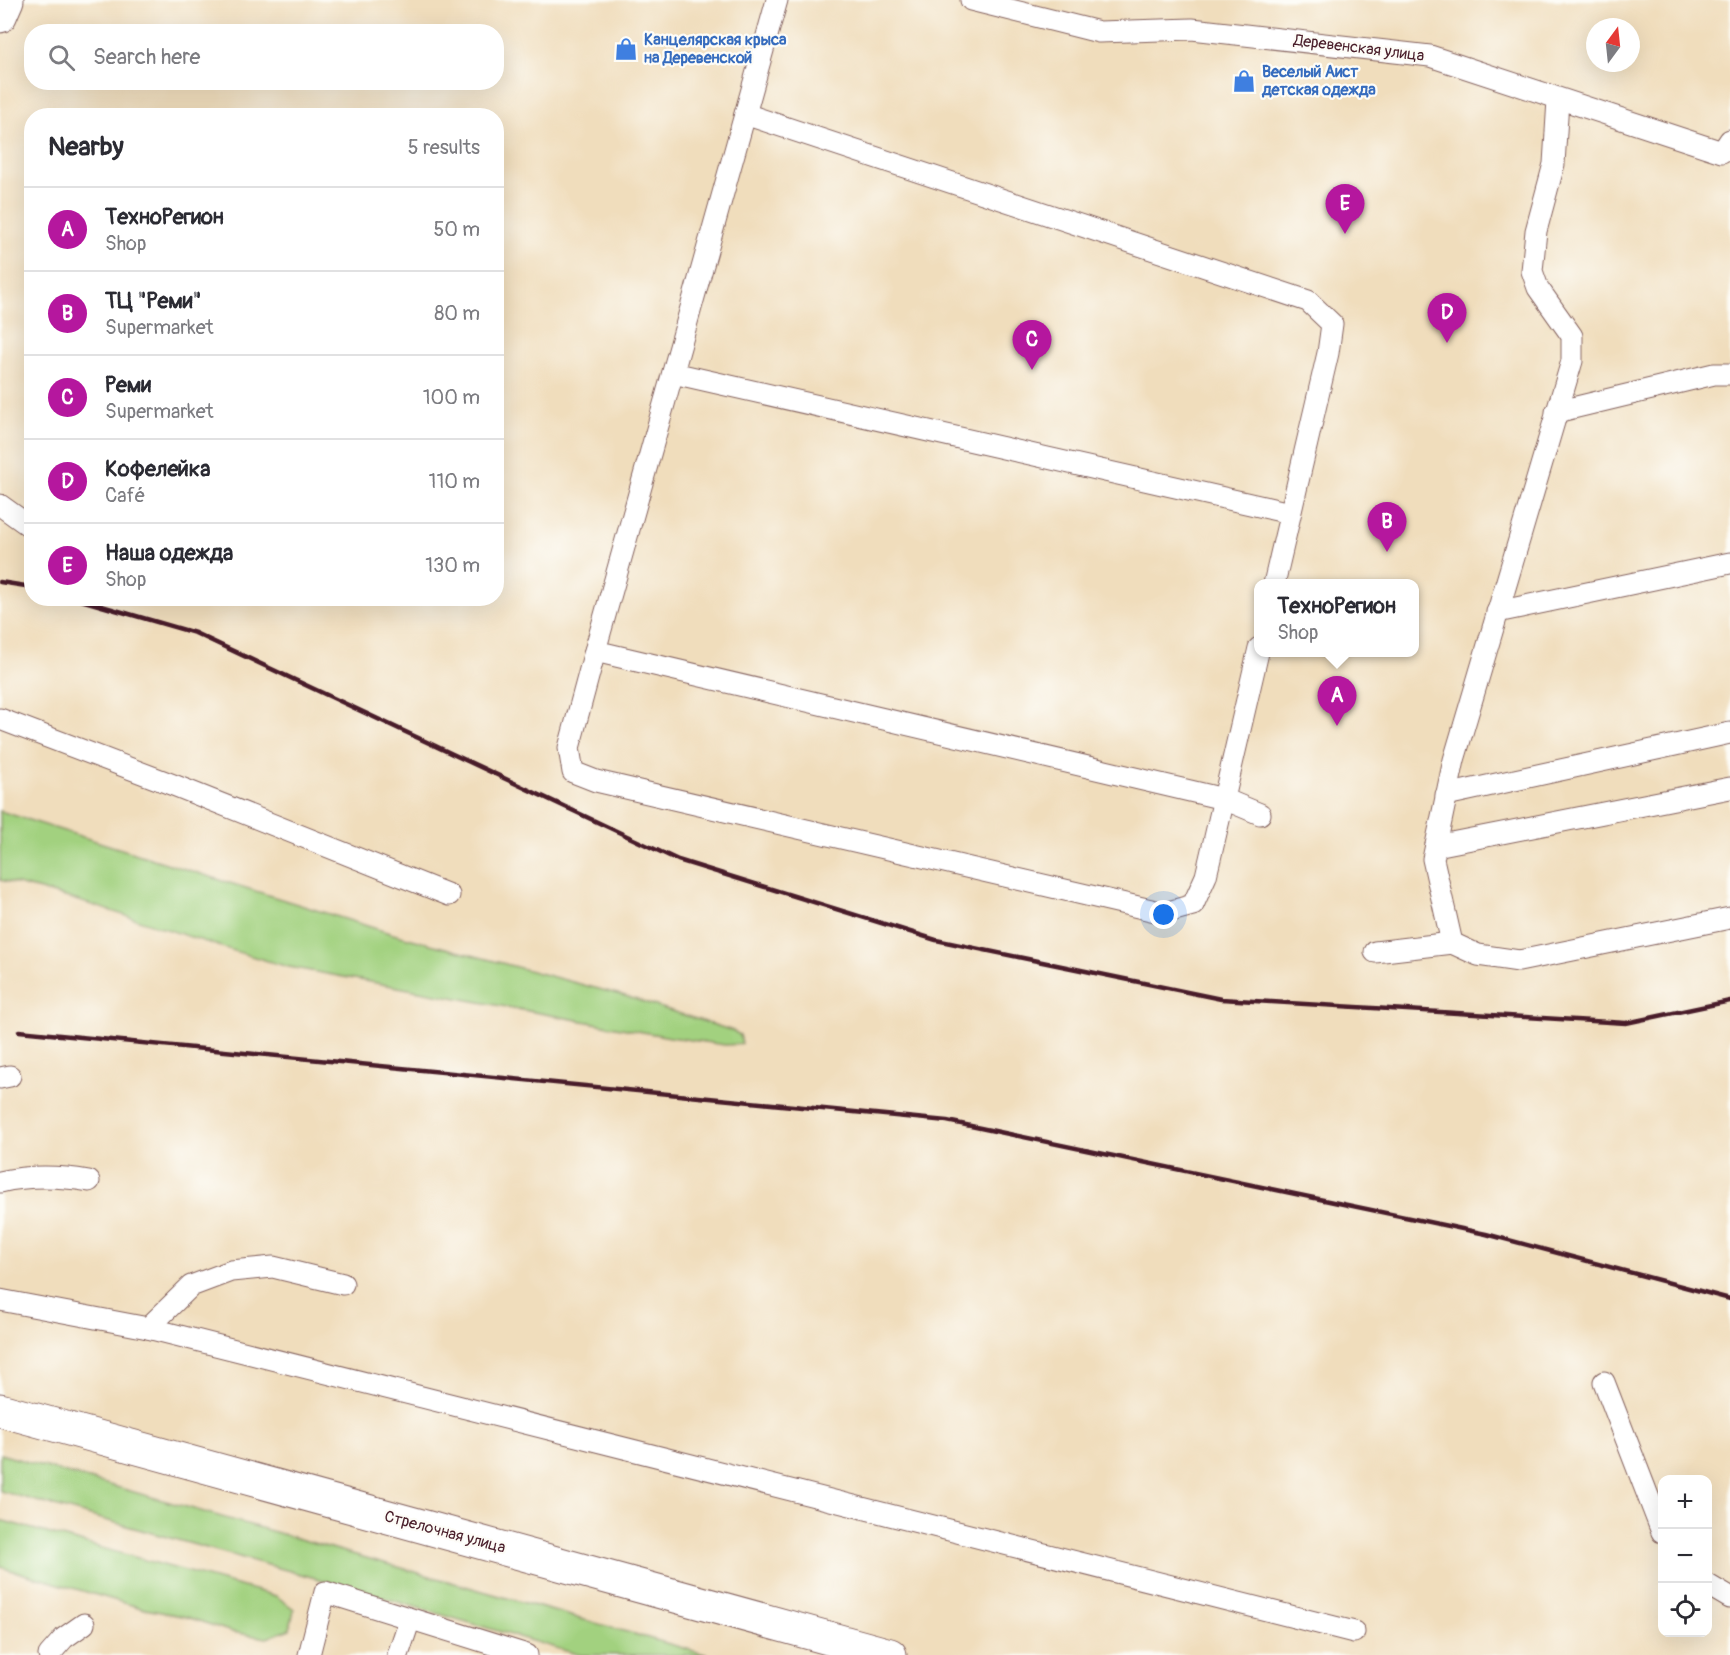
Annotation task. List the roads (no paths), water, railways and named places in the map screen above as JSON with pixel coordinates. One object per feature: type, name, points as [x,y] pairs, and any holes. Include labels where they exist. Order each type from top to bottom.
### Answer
[{"type":"main road","points":[[0,16],[7,0]]},
{"type":"main road","name":"Стрелочная улица","points":[[0,1410],[890,1655]]},
{"type":"lane","points":[[777,0],[568,748],[573,772],[596,781],[1164,913],[1193,905],[1206,876],[1257,657]]},
{"type":"lane","name":"Деревенская улица","points":[[971,0],[1100,32],[1192,29],[1430,56],[1558,100],[1727,149]]},
{"type":"lane","points":[[1452,944],[1433,859],[1446,795],[1454,760],[1572,361],[1572,336],[1538,288],[1532,271],[1536,231],[1554,164],[1558,100]]},
{"type":"lane","points":[[745,114],[1308,301],[1332,324],[1328,354],[1275,579]]},
{"type":"lane","points":[[673,374],[1290,513]]},
{"type":"lane","points":[[1556,412],[1714,374],[1730,374]]},
{"type":"lane","points":[[0,505],[24,522]]},
{"type":"lane","points":[[1497,612],[1730,563]]},
{"type":"lane","points":[[595,651],[1224,799],[1260,814]]},
{"type":"lane","points":[[0,719],[176,786],[449,896]]},
{"type":"lane","points":[[1446,795],[1730,733]]},
{"type":"lane","points":[[1436,846],[1730,788]]},
{"type":"lane","points":[[1375,952],[1452,944],[1478,956],[1519,961],[1730,918]]},
{"type":"lane","points":[[0,1182],[31,1177],[61,1177],[89,1181]]},
{"type":"lane","points":[[148,1328],[191,1286],[231,1271],[273,1267],[343,1284]]},
{"type":"lane","points":[[0,1300],[148,1328],[1354,1632]]},
{"type":"lane","points":[[1604,1382],[1661,1529]]},
{"type":"lane","points":[[1712,1588],[1730,1598]]},
{"type":"lane","points":[[309,1655],[325,1592],[527,1655]]},
{"type":"lane","points":[[398,1655],[410,1619]]},
{"type":"lane","points":[[49,1655],[64,1638],[84,1624]]},
{"type":"railway","points":[[0,582],[24,586]]},
{"type":"railway","points":[[102,606],[195,633],[678,860],[936,940],[1221,999],[1626,1023],[1730,1001]]},
{"type":"railway","points":[[19,1031],[947,1121],[1486,1234],[1730,1299]]},
{"type":"place","name":"Канцелярская крыса на Деревенской","points":[[626,49]]},
{"type":"place","name":"Веселый Аист детская одежда","points":[[1244,81]]},
{"type":"place","name":"Наша одежда","points":[[1345,234]]},
{"type":"place","name":"Кофелейка","points":[[1447,343]]},
{"type":"place","name":"Реми","points":[[1032,370]]},
{"type":"place","name":"ТЦ \"Реми\"","points":[[1387,552]]},
{"type":"place","name":"ТехноРегион","points":[[1337,726]]}]
